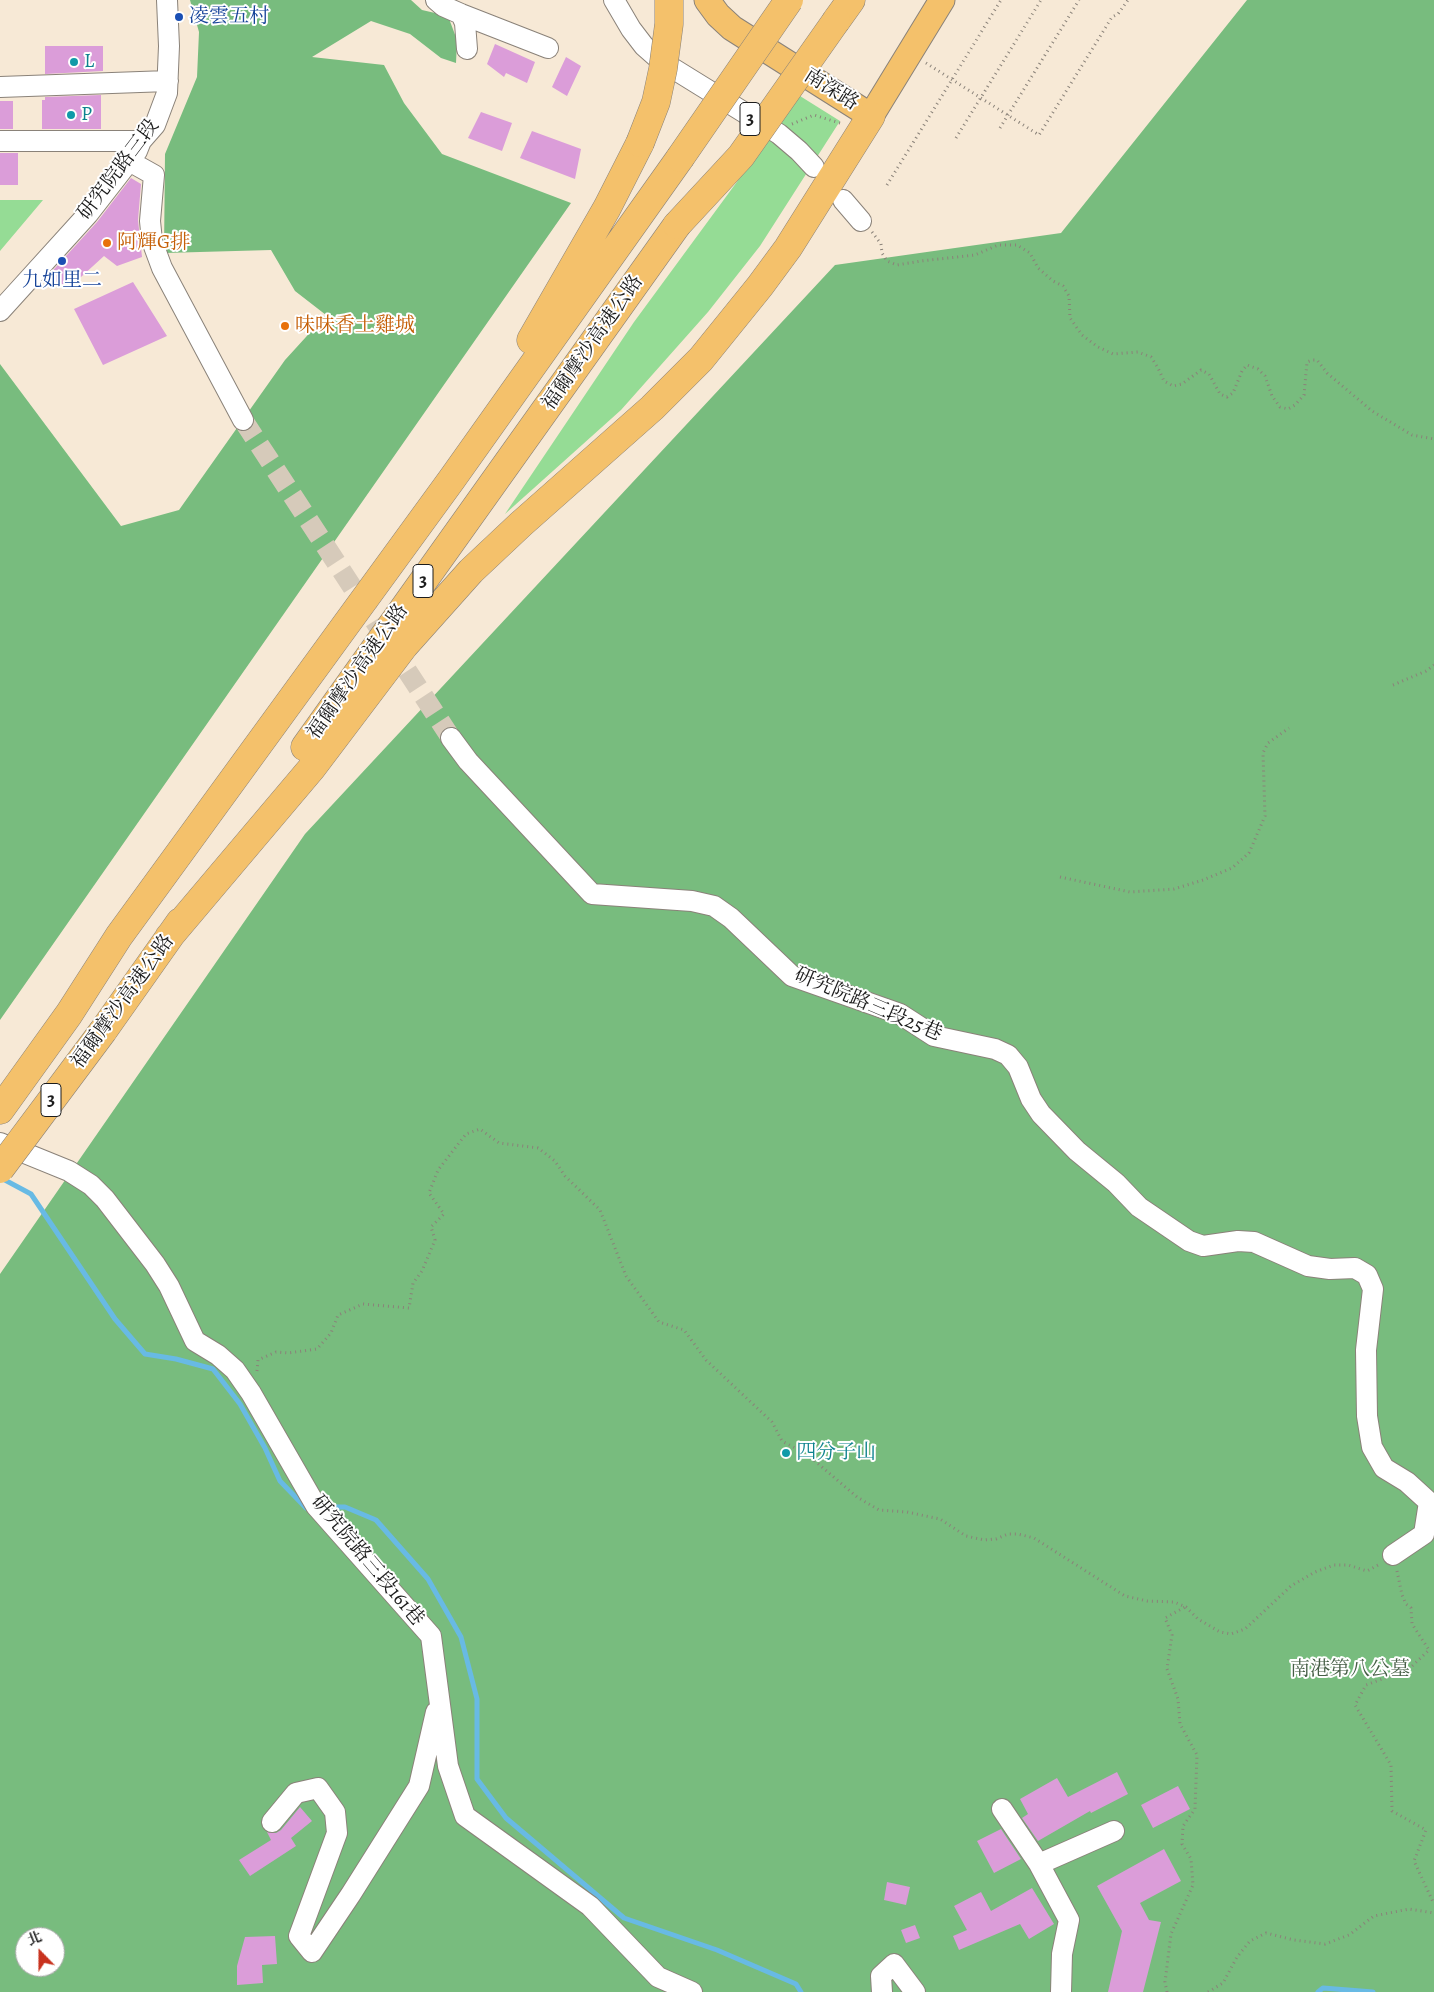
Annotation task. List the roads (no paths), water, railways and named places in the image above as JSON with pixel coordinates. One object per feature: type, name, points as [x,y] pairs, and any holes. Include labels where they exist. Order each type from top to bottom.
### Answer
[{"type":"highway","points":[[452,479],[602,216],[640,143],[656,102],[663,69],[669,24],[669,0]]},
{"type":"highway","name":"福爾摩沙高速公路","points":[[0,1110],[69,1014],[119,936],[452,479],[790,0]]},
{"type":"highway","name":"福爾摩沙高速公路","points":[[0,1169],[103,1031],[677,225],[741,156],[836,8]]},
{"type":"highway","points":[[169,938],[311,769],[404,646],[471,571],[652,408],[701,358],[760,286],[788,248],[871,116]]},
{"type":"main road","name":"南深路","points":[[707,0],[718,15],[732,28],[871,116],[942,0]]},
{"type":"street","name":"研究院路三段","points":[[2,307],[88,214],[137,151],[141,141],[155,126],[167,93],[169,46],[167,0]]},
{"type":"street","points":[[436,0],[443,6],[461,14],[548,48]]},
{"type":"street","points":[[614,0],[631,29],[644,46],[661,61],[778,134],[799,151],[814,167]]},
{"type":"street","points":[[461,14],[465,23],[467,49]]},
{"type":"street","points":[[0,87],[168,81]]},
{"type":"street","points":[[0,141],[141,141]]},
{"type":"street","points":[[129,161],[154,175],[150,220],[152,241],[162,268],[243,420]]},
{"type":"street","points":[[844,200],[861,221]]},
{"type":"street","name":"研究院路三段25巷","points":[[451,738],[468,761],[592,894],[692,900],[714,906],[731,918],[792,976],[900,1014],[934,1036],[996,1049],[1008,1055],[1018,1067],[1031,1099],[1041,1114],[1077,1150],[1116,1183],[1139,1207],[1189,1241],[1203,1246],[1238,1241],[1254,1242],[1308,1266],[1330,1269],[1355,1268],[1367,1275],[1373,1289],[1366,1350],[1367,1416],[1372,1447],[1384,1468],[1407,1482],[1429,1502],[1424,1534],[1393,1554]]},
{"type":"street","name":"研究院路三段161巷","points":[[0,1144],[69,1171],[91,1185],[105,1199],[155,1264],[169,1286],[195,1341],[218,1355],[235,1370],[251,1393],[316,1506],[431,1636],[448,1766],[465,1816],[590,1906],[658,1977],[692,1992]]},
{"type":"street","points":[[272,1822],[296,1793],[318,1788],[335,1812],[337,1834],[299,1936],[312,1952],[419,1786],[439,1698]]},
{"type":"street","points":[[1002,1809],[1039,1864],[1068,1920],[1062,1954],[1061,1992]]},
{"type":"street","points":[[1039,1864],[1114,1831]]},
{"type":"street","points":[[882,1992],[880,1976],[894,1964],[915,1992]]},
{"type":"waterway","points":[[1,1178],[31,1194],[115,1319],[145,1354],[176,1359],[213,1369],[240,1404],[265,1448],[280,1481],[306,1508]]},
{"type":"waterway","points":[[334,1507],[345,1507],[376,1520],[428,1579],[461,1637],[477,1699],[477,1779],[506,1818],[624,1918],[717,1950],[796,1984],[801,1992]]},
{"type":"waterway","points":[[1318,1992],[1323,1988],[1373,1992]]},
{"type":"tunnel","points":[[243,420],[451,738]]},
{"type":"place","name":"凌雲五村","points":[[179,17]]},
{"type":"place","name":"L","points":[[74,62]]},
{"type":"place","name":"P","points":[[71,115]]},
{"type":"place","name":"阿輝G排","points":[[107,243]]},
{"type":"place","name":"九如里二","points":[[62,261]]},
{"type":"place","name":"味味香土雞城","points":[[285,326]]},
{"type":"place","name":"四分子山","points":[[786,1453]]},
{"type":"park label","name":"南港第八公墓","points":[[1350,1670]]}]
